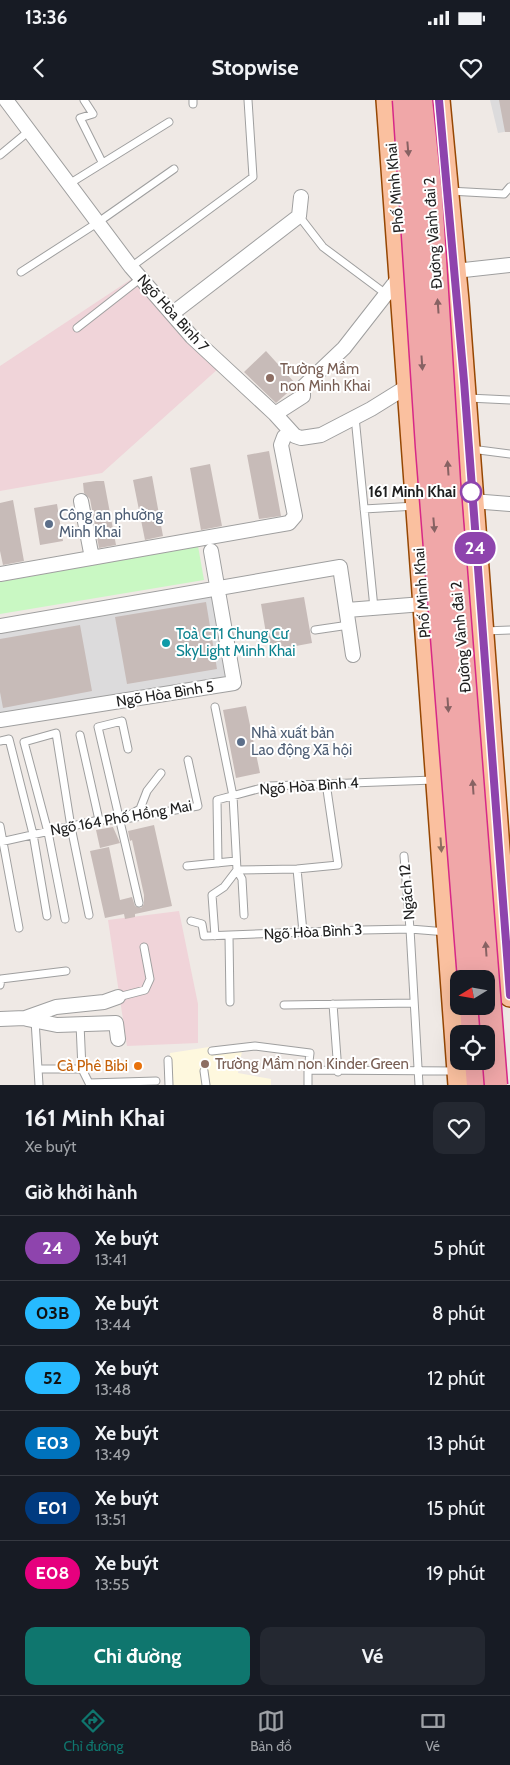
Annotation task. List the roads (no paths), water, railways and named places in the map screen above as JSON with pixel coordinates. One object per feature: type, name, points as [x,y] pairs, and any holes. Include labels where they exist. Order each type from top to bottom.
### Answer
[{"type":"highway","name":"Đường Vành đai 2","points":[[404,100],[428,447],[468,970]]},
{"type":"highway","name":"Đường Vành đai 2","points":[[421,100],[430,187],[449,483],[496,1085]]},
{"type":"highway","points":[[464,1072],[478,1085]]},
{"type":"main road","name":"Phố Minh Khai","points":[[387,100],[402,275],[416,506],[447,932],[464,1072]]},
{"type":"main road","points":[[439,100],[455,271],[491,753],[504,841],[510,996]]},
{"type":"main road","points":[[428,662],[439,677],[453,682],[472,674],[479,667],[483,657]]},
{"type":"main road","points":[[435,769],[442,745],[451,740],[462,737],[480,743],[491,753]]},
{"type":"street","name":"Ngõ Hòa Bình 7","points":[[6,100],[131,267],[192,337],[275,414],[290,432]]},
{"type":"street","points":[[173,313],[299,216],[301,197]]},
{"type":"street","points":[[455,271],[510,265]]},
{"type":"street","points":[[275,414],[303,396],[302,387],[344,348],[402,275]]},
{"type":"street","points":[[0,574],[281,524],[293,520],[294,509],[281,445],[284,437],[290,432],[301,438],[321,435],[408,386]]},
{"type":"street","points":[[472,501],[510,504]]},
{"type":"street","points":[[81,502],[92,558]]},
{"type":"street","name":"Ngõ Hòa Bình 5","points":[[0,720],[234,683],[211,551]]},
{"type":"street","points":[[0,626],[340,567],[353,655]]},
{"type":"street","points":[[347,610],[423,604]]},
{"type":"street","points":[[30,1019],[56,1007],[104,1002],[118,997]]},
{"type":"street","points":[[0,1019],[30,1019],[57,1025],[116,1023],[118,1040]]},
{"type":"lane","points":[[0,106],[6,100]]},
{"type":"lane","points":[[84,100],[93,114],[80,118],[102,162]]},
{"type":"lane","points":[[131,267],[253,178],[248,100]]},
{"type":"lane","points":[[69,184],[169,122]]},
{"type":"lane","points":[[0,154],[29,130]]},
{"type":"lane","points":[[21,272],[98,223],[174,169]]},
{"type":"lane","points":[[448,191],[507,195],[510,187]]},
{"type":"lane","points":[[299,216],[323,247],[386,294]]},
{"type":"lane","points":[[76,328],[142,278]]},
{"type":"lane","points":[[465,398],[510,400]]},
{"type":"lane","points":[[355,417],[374,608]]},
{"type":"lane","points":[[468,448],[510,454]]},
{"type":"lane","points":[[364,509],[416,506]]},
{"type":"lane","points":[[315,630],[350,625]]},
{"type":"lane","points":[[482,632],[510,630]]},
{"type":"lane","points":[[215,707],[233,796],[236,861],[237,870],[242,879],[244,915]]},
{"type":"lane","points":[[128,749],[122,721],[98,727],[139,903]]},
{"type":"lane","points":[[65,919],[48,832],[24,742],[56,733],[71,827],[88,915]]},
{"type":"lane","points":[[80,735],[99,820]]},
{"type":"lane","points":[[0,741],[9,739],[33,834],[47,916]]},
{"type":"lane","name":"Ngõ 164 Phố Hồng Mai","points":[[2,842],[99,820],[119,820],[198,806],[188,760]]},
{"type":"lane","name":"Ngõ Hòa Bình 4","points":[[218,863],[217,800],[269,786],[326,783],[435,769]]},
{"type":"lane","points":[[119,820],[140,809],[147,791],[161,773]]},
{"type":"lane","points":[[237,870],[338,866],[326,783]]},
{"type":"lane","points":[[0,826],[19,928]]},
{"type":"lane","name":"Ngách 12","points":[[404,856],[410,929],[418,1085]]},
{"type":"lane","points":[[187,866],[236,861]]},
{"type":"lane","points":[[297,869],[303,932]]},
{"type":"lane","points":[[191,921],[202,924],[204,936],[215,936],[212,895],[224,887],[237,870]]},
{"type":"lane","name":"Ngõ Hòa Bình 3","points":[[215,936],[410,929],[447,932]]},
{"type":"lane","points":[[230,936],[230,1002]]},
{"type":"lane","points":[[118,997],[145,990],[150,979],[144,947]]},
{"type":"lane","points":[[0,985],[1,979],[66,971]]},
{"type":"lane","points":[[284,1005],[414,1003]]},
{"type":"lane","points":[[333,1004],[338,1072]]},
{"type":"lane","points":[[30,1019],[39,1085]]},
{"type":"lane","points":[[80,1024],[82,1068],[89,1083],[156,1081]]},
{"type":"lane","points":[[212,1051],[255,1046],[310,1053],[308,1085]]},
{"type":"lane","points":[[168,1060],[169,1085]]},
{"type":"lane","points":[[38,1069],[82,1068]]},
{"type":"lane","points":[[308,1070],[338,1072],[464,1072]]},
{"type":"lane","points":[[204,1071],[206,1085]]},
{"type":"place","name":"Trường Mầm non Minh Khai","points":[[270,378]]},
{"type":"place","name":"161 Minh Khai","points":[[471,492]]},
{"type":"place","name":"Công an phường Minh Khai","points":[[49,524]]},
{"type":"place","name":"Toà CT1 Chung Cư SkyLight Minh Khai","points":[[166,643]]},
{"type":"place","name":"Nhà xuất bản Lao động Xã hội","points":[[241,742]]},
{"type":"place","name":"Trường Mầm non Kinder Green","points":[[205,1064]]},
{"type":"place","name":"Cà Phê Bibi","points":[[138,1066]]}]
